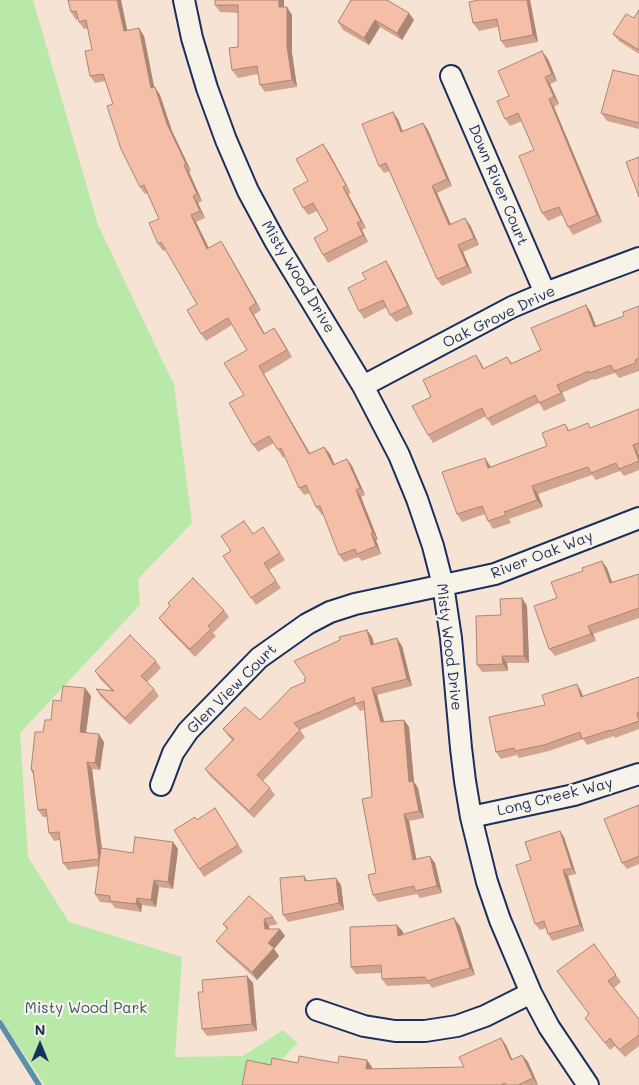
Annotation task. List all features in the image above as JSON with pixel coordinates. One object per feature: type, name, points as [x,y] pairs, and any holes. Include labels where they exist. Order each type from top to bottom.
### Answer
[{"type":"street","name":"Misty Wood Drive","points":[[184,0],[192,38],[207,88],[226,140],[248,191],[275,241],[363,386],[399,455],[417,499],[433,546],[443,585],[451,638],[461,748],[471,817],[488,882],[503,927],[531,994],[549,1027],[588,1085]]},
{"type":"street","name":"Down River Court","points":[[451,76],[544,293]]},
{"type":"street","name":"Oak Grove Drive","points":[[363,386],[544,293],[639,258]]},
{"type":"street","name":"River Oak Way","points":[[443,585],[495,574],[639,518]]},
{"type":"street","name":"Glen View Court","points":[[161,785],[173,753],[188,731],[259,658],[283,640],[330,612],[443,585]]},
{"type":"street","name":"Long Creek Way","points":[[471,817],[574,794],[639,774]]},
{"type":"street","points":[[317,1010],[364,1026],[395,1031],[425,1031],[457,1026],[485,1016],[531,994]]},
{"type":"green space","name":"Misty Wood Park","points":[[0,0],[33,0],[98,225],[174,385],[192,523],[138,579],[140,605],[20,733],[28,857],[69,922],[182,957],[175,1057],[243,1056],[283,1030],[298,1043],[255,1085],[45,1085],[0,1018]]},
{"type":"building","points":[[68,0],[117,0],[124,31],[139,28],[151,88],[155,87],[167,124],[186,164],[184,165],[197,194],[193,196],[200,211],[191,215],[207,249],[221,241],[256,303],[249,308],[264,334],[274,328],[287,350],[259,366],[309,454],[324,447],[333,465],[347,459],[360,488],[356,490],[373,533],[371,533],[376,546],[357,554],[355,549],[339,555],[320,506],[316,507],[306,485],[299,488],[281,448],[278,450],[269,436],[253,445],[229,403],[244,395],[224,363],[247,350],[228,318],[201,334],[187,310],[197,304],[161,242],[158,244],[149,223],[159,219],[144,185],[140,187],[121,149],[107,106],[113,104],[103,74],[90,76],[85,51],[92,50],[86,20],[79,22],[76,11],[71,12]]},
{"type":"building","points":[[215,0],[279,0],[279,7],[287,7],[287,46],[292,80],[260,85],[257,66],[232,70],[229,48],[238,47],[238,5],[215,5]]},
{"type":"building","points":[[351,0],[387,0],[409,13],[397,33],[375,20],[364,38],[338,22]]},
{"type":"building","points":[[478,0],[527,0],[533,35],[501,41],[497,19],[473,23],[469,2]]},
{"type":"building","points":[[639,10],[639,50],[613,34],[626,14],[634,18]]},
{"type":"building","points":[[542,51],[552,74],[545,77],[554,97],[549,99],[597,215],[568,227],[559,207],[542,213],[519,156],[534,150],[518,113],[505,119],[497,101],[509,96],[498,71]]},
{"type":"building","points":[[613,70],[639,76],[639,123],[601,113]]},
{"type":"building","points":[[393,112],[401,132],[423,123],[447,179],[432,186],[449,225],[465,218],[474,238],[458,245],[467,266],[437,279],[386,163],[379,166],[362,124]]},
{"type":"building","points":[[323,144],[346,185],[343,187],[361,221],[357,223],[363,235],[323,255],[314,238],[328,230],[313,203],[303,208],[293,189],[308,181],[296,159]]},
{"type":"building","points":[[639,157],[639,197],[626,162]]},
{"type":"building","points":[[386,261],[408,306],[390,315],[383,300],[359,311],[348,288],[366,279],[362,273]]},
{"type":"building","points":[[586,305],[594,327],[624,316],[623,312],[639,306],[639,358],[635,360],[636,363],[614,371],[611,365],[589,373],[589,371],[557,385],[561,393],[539,403],[535,395],[487,419],[482,408],[428,435],[412,406],[431,397],[423,380],[476,355],[483,369],[507,357],[511,364],[541,350],[531,328]]},
{"type":"building","points":[[639,409],[639,443],[633,445],[639,461],[619,469],[616,463],[591,473],[588,467],[532,486],[537,500],[504,512],[506,515],[488,521],[482,506],[457,514],[442,472],[485,458],[488,468],[547,446],[542,433],[565,424],[568,431],[588,423],[590,428]]},
{"type":"building","points":[[244,521],[253,534],[263,527],[280,553],[264,563],[276,581],[251,598],[223,556],[231,551],[221,536]]},
{"type":"building","points":[[602,561],[610,583],[639,574],[639,608],[588,626],[591,634],[549,649],[534,606],[557,598],[551,582],[583,571],[582,568]]},
{"type":"building","points":[[193,578],[224,610],[208,626],[211,629],[190,649],[159,618],[170,606],[168,603]]},
{"type":"building","points":[[522,598],[524,656],[502,656],[503,664],[477,665],[476,616],[501,615],[500,599]]},
{"type":"building","points":[[367,630],[371,645],[397,638],[407,679],[372,688],[381,722],[404,720],[409,782],[413,781],[419,811],[404,814],[413,860],[430,856],[437,886],[415,891],[414,886],[373,895],[368,875],[376,873],[362,799],[372,797],[364,701],[355,704],[354,697],[294,723],[300,730],[257,775],[270,788],[249,811],[205,769],[234,739],[223,729],[245,707],[260,720],[291,688],[305,682],[304,679],[306,678],[294,661],[340,640],[339,637]]},
{"type":"building","points":[[130,635],[156,661],[141,676],[154,689],[125,718],[96,689],[114,691],[95,671]]},
{"type":"building","points":[[639,677],[639,712],[637,713],[639,721],[582,739],[580,732],[544,745],[515,751],[514,748],[496,752],[489,717],[545,705],[542,695],[577,684],[581,697]]},
{"type":"building","points":[[63,686],[85,688],[80,732],[99,734],[95,763],[87,762],[99,859],[63,863],[59,832],[49,833],[46,809],[38,810],[33,770],[31,770],[35,732],[43,732],[45,720],[51,720],[53,700],[61,701]]},
{"type":"building","points":[[639,805],[639,856],[622,863],[604,819]]},
{"type":"building","points":[[215,808],[238,845],[199,869],[174,830],[195,817],[197,820]]},
{"type":"building","points":[[560,831],[572,868],[563,870],[580,925],[548,934],[544,921],[535,924],[516,865],[531,860],[525,842]]},
{"type":"building","points":[[135,837],[173,842],[168,882],[154,880],[151,900],[137,898],[136,904],[110,901],[110,896],[95,894],[101,848],[133,853]]},
{"type":"building","points":[[304,876],[305,881],[336,878],[339,903],[283,915],[280,878]]},
{"type":"building","points":[[249,896],[273,917],[264,919],[265,929],[280,929],[268,943],[274,948],[252,972],[216,941],[228,928],[223,924]]},
{"type":"building","points":[[454,918],[470,968],[427,981],[425,977],[382,979],[381,965],[351,967],[350,927],[397,925],[398,936]]},
{"type":"building","points":[[594,944],[616,975],[608,981],[639,1019],[639,1035],[619,1050],[610,1038],[605,1043],[585,1018],[589,1014],[557,971]]},
{"type":"building","points":[[247,976],[252,1024],[202,1029],[198,992],[203,992],[202,980]]},
{"type":"building","points":[[501,1038],[511,1060],[522,1055],[533,1078],[518,1085],[506,1085],[505,1083],[501,1085],[242,1085],[247,1060],[271,1065],[272,1058],[298,1063],[299,1056],[338,1063],[339,1056],[367,1060],[366,1069],[464,1067],[459,1057]]},
{"type":"waterway","points":[[0,1023],[39,1085]]}]
